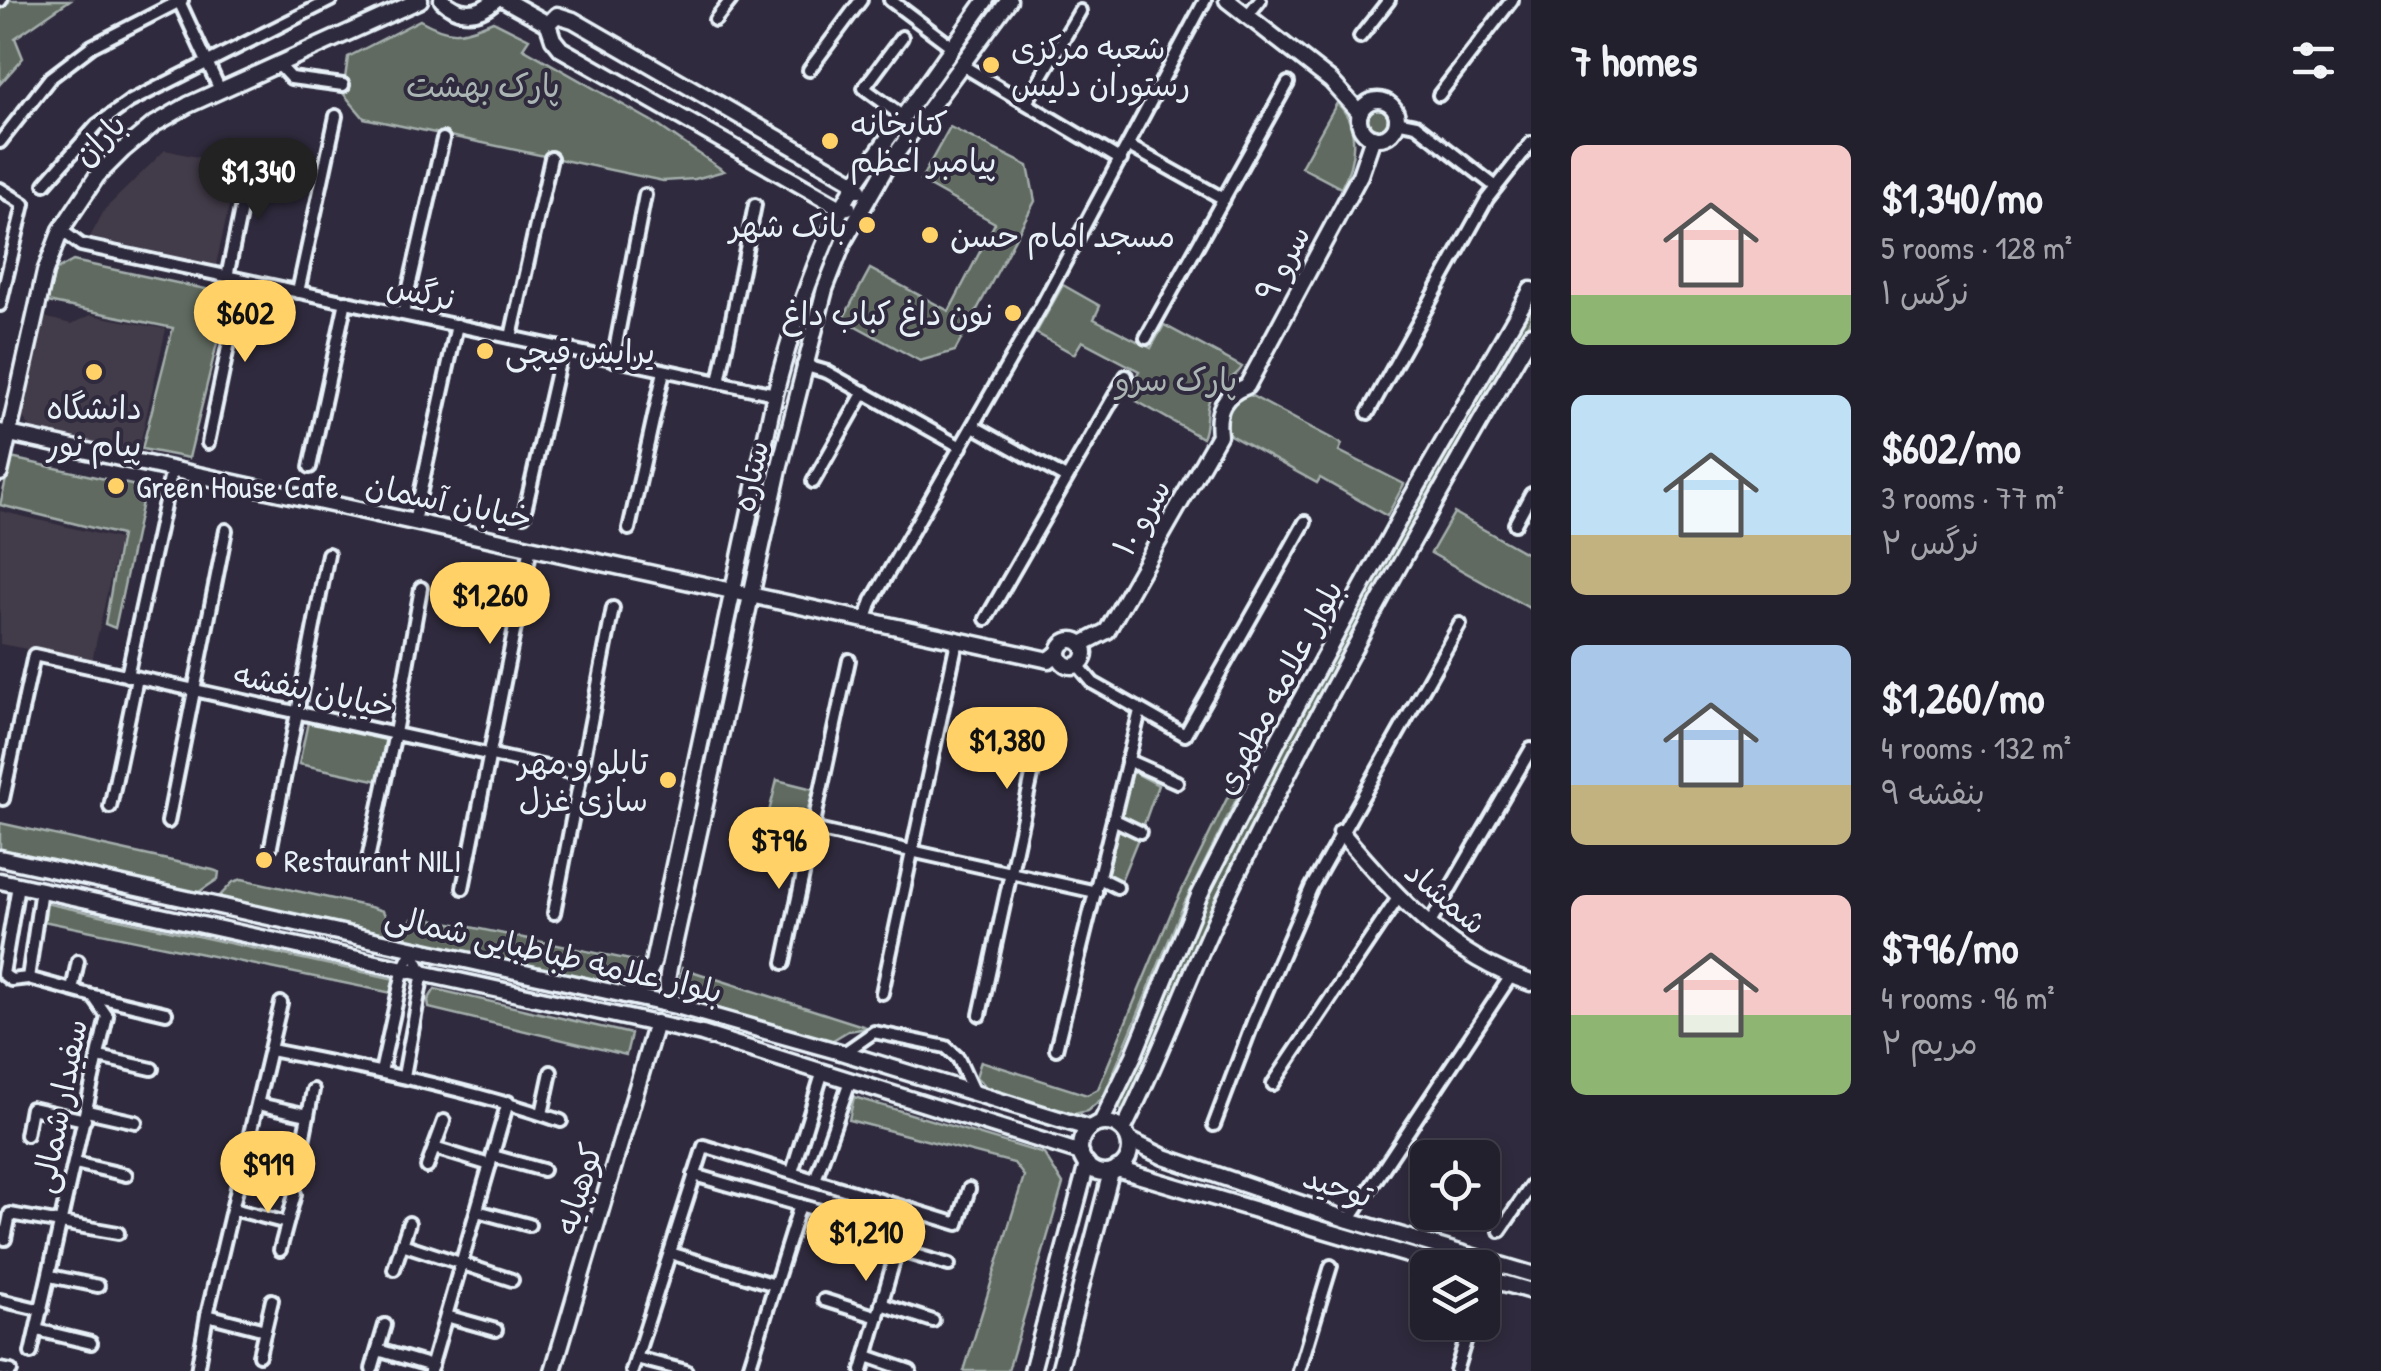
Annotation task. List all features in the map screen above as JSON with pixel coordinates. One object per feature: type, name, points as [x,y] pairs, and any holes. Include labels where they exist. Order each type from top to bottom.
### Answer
[{"type":"street","points":[[45,184],[97,124],[129,102],[330,0]]},
{"type":"street","name":"باران","points":[[0,473],[4,433],[45,272],[60,230],[98,176],[154,124],[420,0]]},
{"type":"street","points":[[442,0],[457,11],[472,13],[494,0]]},
{"type":"street","points":[[504,0],[552,20],[573,20],[602,36],[856,183],[865,204],[841,208],[562,50],[552,39],[552,20]]},
{"type":"street","points":[[715,20],[731,0]]},
{"type":"street","points":[[808,70],[861,0]]},
{"type":"street","points":[[890,0],[951,46]]},
{"type":"street","name":"ستاره","points":[[653,964],[790,336],[841,208],[986,0]]},
{"type":"street","name":"ستاره","points":[[680,1007],[672,1002],[668,989],[669,968],[803,365],[825,290],[844,241],[885,169],[1008,0]]},
{"type":"street","points":[[866,619],[872,601],[1042,303],[1205,0]]},
{"type":"street","points":[[1227,0],[1331,81],[1360,112]]},
{"type":"street","points":[[1247,16],[1260,0]]},
{"type":"street","points":[[1360,37],[1389,0]]},
{"type":"street","points":[[1439,95],[1512,0]]},
{"type":"street","points":[[0,142],[50,78],[92,46],[180,1],[220,90]]},
{"type":"street","points":[[1026,103],[1080,10]]},
{"type":"street","points":[[902,36],[864,88],[902,116]]},
{"type":"street","points":[[278,64],[291,78],[343,85]]},
{"type":"street","points":[[960,64],[1121,160]]},
{"type":"street","points":[[1146,338],[1288,82]]},
{"type":"street","points":[[1385,101],[1394,109],[1396,121],[1386,136],[1373,137],[1360,125],[1360,112],[1367,103],[1385,101]]},
{"type":"street","points":[[298,292],[336,116]]},
{"type":"street","points":[[1396,121],[1416,125],[1496,187]]},
{"type":"street","name":"سرو ۹","points":[[1222,402],[1235,390],[1247,386],[1360,175],[1373,137]]},
{"type":"street","points":[[403,314],[443,139]]},
{"type":"street","points":[[1368,413],[1496,187],[1531,143]]},
{"type":"street","points":[[1128,146],[1224,199]]},
{"type":"street","points":[[511,337],[551,158]]},
{"type":"street","points":[[226,277],[250,161]]},
{"type":"street","points":[[0,188],[24,204],[0,304]]},
{"type":"street","points":[[613,360],[645,195]]},
{"type":"street","points":[[719,382],[755,204]]},
{"type":"street","name":"نرگس","points":[[60,230],[81,245],[776,394]]},
{"type":"street","points":[[208,442],[242,280]]},
{"type":"street","name":"بلوار علامه مطهری","points":[[1094,1125],[1134,1055],[1200,896],[1280,737],[1531,290]]},
{"type":"street","points":[[310,467],[346,302]]},
{"type":"street","points":[[414,522],[457,326]]},
{"type":"street","name":"بلوار علامه مطهری","points":[[1127,1136],[1221,909],[1425,516],[1531,334]]},
{"type":"street","points":[[524,515],[562,348]]},
{"type":"street","points":[[803,365],[826,372],[961,447]]},
{"type":"street","points":[[629,530],[664,370]]},
{"type":"street","points":[[986,619],[1126,376]]},
{"type":"street","points":[[813,482],[864,392]]},
{"type":"street","name":"سرو ۱۰","points":[[1082,644],[1107,631],[1219,435],[1217,417],[1222,402]]},
{"type":"street","points":[[973,426],[1066,478]]},
{"type":"street","name":"خیابان آسمان","points":[[4,433],[1049,660],[1059,652]]},
{"type":"street","points":[[110,808],[172,469]]},
{"type":"street","points":[[1515,524],[1531,494]]},
{"type":"street","points":[[1078,665],[1086,655],[1082,644],[1070,640],[1062,644],[1059,652],[1065,664],[1078,665],[1093,683],[1184,736],[1304,522]]},
{"type":"street","points":[[168,822],[226,530]]},
{"type":"street","points":[[463,888],[531,548]]},
{"type":"street","points":[[271,846],[328,554]]},
{"type":"street","points":[[367,864],[421,588]]},
{"type":"street","points":[[554,913],[612,608]]},
{"type":"street","points":[[1214,1124],[1288,940],[1342,832],[1460,624]]},
{"type":"street","points":[[882,993],[957,640]]},
{"type":"street","name":"خیابان بنفشه","points":[[3,799],[34,655],[583,775]]},
{"type":"street","points":[[784,963],[849,660]]},
{"type":"street","points":[[1056,1049],[1140,710]]},
{"type":"street","points":[[980,1015],[1044,720]]},
{"type":"street","points":[[1428,925],[1531,749]]},
{"type":"street","points":[[1127,760],[1178,782]]},
{"type":"street","points":[[1113,820],[1140,832]]},
{"type":"street","points":[[812,829],[1096,892]]},
{"type":"street","name":"شمشاد","points":[[1342,832],[1398,898],[1446,941],[1510,976],[1531,983]]},
{"type":"street","name":"بلوار علامه طباطبایی شمالی","points":[[0,858],[680,1007],[1094,1125]]},
{"type":"street","points":[[1100,878],[1118,886]]},
{"type":"street","name":"بلوار علامه طباطبایی شمالی","points":[[0,881],[656,1023],[824,1072],[1084,1158]]},
{"type":"street","points":[[1,974],[18,885]]},
{"type":"street","points":[[28,978],[41,889]]},
{"type":"street","points":[[1273,1084],[1398,898]]},
{"type":"street","points":[[381,1072],[404,968],[412,950]]},
{"type":"street","points":[[404,1076],[422,972],[412,950]]},
{"type":"street","points":[[72,990],[78,962]]},
{"type":"street","points":[[622,995],[630,996],[637,991],[653,964],[662,972],[669,968]]},
{"type":"street","name":"سفیدار شمالی","points":[[1,974],[12,980],[28,978],[94,996],[108,1016],[31,1353]]},
{"type":"street","points":[[1342,1235],[1348,1220],[1510,976]]},
{"type":"street","points":[[94,996],[166,1012]]},
{"type":"street","points":[[198,1371],[207,1315],[281,1003]]},
{"type":"street","name":"کوهپایه","points":[[553,1371],[656,1023]]},
{"type":"street","points":[[844,1052],[874,1032],[946,1047],[958,1058],[974,1092]]},
{"type":"street","points":[[271,1050],[404,1076],[508,1102],[562,1121]]},
{"type":"street","points":[[98,1057],[152,1068]]},
{"type":"street","points":[[542,1114],[551,1072]]},
{"type":"street","points":[[792,1172],[824,1072]]},
{"type":"street","points":[[814,1180],[850,1081]]},
{"type":"street","points":[[302,1141],[313,1090]]},
{"type":"street","points":[[378,1350],[431,1368],[508,1102]]},
{"type":"street","points":[[258,1104],[308,1116]]},
{"type":"street","points":[[26,1135],[31,1108],[136,1122]]},
{"type":"street","points":[[427,1167],[444,1121]]},
{"type":"street","points":[[1032,1371],[1084,1158],[1081,1140],[1094,1125],[1127,1136],[1130,1155],[1114,1171],[1059,1371]]},
{"type":"street","name":"توحید","points":[[1127,1136],[1164,1158],[1348,1220],[1531,1274]]},
{"type":"street","points":[[632,1371],[704,1146],[958,1224],[969,1189]]},
{"type":"street","points":[[434,1148],[543,1170]]},
{"type":"street","points":[[1084,1158],[1098,1172],[1114,1171]]},
{"type":"street","points":[[75,1163],[126,1174]]},
{"type":"street","name":"توحید","points":[[1114,1171],[1410,1255]]},
{"type":"street","points":[[694,1175],[901,1234]]},
{"type":"street","points":[[1500,1231],[1531,1186]]},
{"type":"street","points":[[280,1250],[295,1194]]},
{"type":"street","points":[[748,1371],[800,1206]]},
{"type":"street","points":[[862,1371],[909,1208]]},
{"type":"street","points":[[233,1210],[287,1223]]},
{"type":"street","points":[[476,1211],[529,1225]]},
{"type":"street","points":[[5,1239],[10,1214],[118,1233]]},
{"type":"street","points":[[394,1269],[408,1223]]},
{"type":"street","points":[[402,1244],[512,1280]]},
{"type":"street","points":[[897,1250],[949,1266]]},
{"type":"street","points":[[670,1253],[775,1285]]},
{"type":"street","points":[[1299,1371],[1331,1266]]},
{"type":"street","points":[[50,1276],[98,1286]]},
{"type":"street","points":[[1500,1283],[1531,1291]]},
{"type":"street","points":[[0,1300],[42,1310]]},
{"type":"street","points":[[259,1355],[272,1300]]},
{"type":"street","points":[[824,1300],[932,1321]]},
{"type":"street","points":[[207,1315],[265,1330]]},
{"type":"street","points":[[446,1316],[496,1330]]},
{"type":"street","points":[[372,1369],[384,1325]]},
{"type":"street","points":[[38,1330],[91,1343]]},
{"type":"street","points":[[1456,1371],[1465,1340]]},
{"type":"street","points":[[867,1356],[910,1371]]},
{"type":"street","points":[[636,1358],[686,1371]]},
{"type":"street","points":[[0,1369],[11,1371]]},
{"type":"shaded area","points":[[165,150],[238,166],[216,265],[90,237],[105,209]]},
{"type":"shaded area","name":"دانشگاه پیام نور","points":[[91,315],[166,329],[138,453],[31,428],[21,415],[44,317],[71,324]]},
{"type":"shaded area","name":"دانشگاه پیام نور","points":[[0,511],[119,539],[92,661],[0,644]]},
{"type":"green space","points":[[0,0],[70,0],[15,38],[23,58],[0,84]]},
{"type":"green space","name":"پارک بهشت","points":[[420,20],[456,32],[493,21],[529,39],[523,48],[653,122],[724,171],[695,179],[663,181],[364,118],[343,93],[348,57]]},
{"type":"green space","points":[[1337,103],[1353,133],[1350,167],[1341,188],[1301,167]]},
{"type":"green space","points":[[1376,107],[1388,119],[1376,131],[1364,119]]},
{"type":"green space","points":[[950,127],[1028,166],[1035,201],[955,351],[920,361],[843,319],[870,269],[949,311],[995,223],[920,181]]},
{"type":"green space","points":[[73,261],[229,294],[189,458],[142,449],[173,328],[43,301],[55,271]]},
{"type":"green space","name":"پارک سرو","points":[[1063,285],[1100,306],[1094,319],[1151,348],[1164,325],[1242,367],[1211,396],[1202,438],[1126,395],[1139,371],[1082,341],[1074,354],[1036,333]]},
{"type":"green space","points":[[1531,301],[1531,319],[1424,501],[1236,857],[1125,1114],[1119,1108],[1206,893],[1338,643]]},
{"type":"green space","points":[[1250,395],[1342,444],[1339,451],[1404,484],[1387,516],[1320,478],[1317,483],[1230,435],[1228,411],[1237,398]]},
{"type":"green space","points":[[11,458],[145,488],[115,628],[105,624],[121,535],[0,505]]},
{"type":"green space","points":[[1454,513],[1531,556],[1531,609],[1431,553]]},
{"type":"green space","points":[[308,722],[388,738],[379,781],[299,764]]},
{"type":"green space","points":[[1130,770],[1158,785],[1143,827],[1118,814]]},
{"type":"green space","points":[[1239,774],[1247,778],[1184,904],[1103,1098],[1087,1111],[1070,1115],[987,1088],[976,1077],[981,1061],[1087,1095],[1098,1089],[1171,913]]},
{"type":"green space","points":[[777,780],[813,789],[797,853],[761,844]]},
{"type":"green space","points":[[0,823],[213,870],[219,872],[218,879],[193,896],[0,854]]},
{"type":"green space","points":[[1116,826],[1139,836],[1120,883],[1104,874]]},
{"type":"green space","points":[[242,879],[383,911],[391,928],[387,936],[217,899],[233,882]]},
{"type":"green space","points":[[45,903],[395,979],[392,993],[43,921]]},
{"type":"green space","points":[[422,917],[645,963],[630,984],[618,987],[415,944],[406,936],[405,927],[412,919]]},
{"type":"green space","points":[[682,968],[869,1028],[848,1031],[828,1043],[702,1003],[679,982]]},
{"type":"green space","points":[[435,989],[631,1034],[626,1055],[429,1008],[428,1000]]},
{"type":"green space","points":[[854,1097],[1044,1154],[1063,1184],[1008,1371],[964,1371],[1024,1176],[1014,1163],[849,1120]]},
{"type":"place","name":"شعبه مرکزی رستوران دلیس","points":[[991,65]]},
{"type":"place","name":"کتابخانه پیامبر اعظم","points":[[830,141]]},
{"type":"place","name":"بانک شهر","points":[[867,225]]},
{"type":"place","name":"مسجد امام حسن","points":[[930,235]]},
{"type":"place","name":"نون داغ کباب داغ","points":[[1013,313]]},
{"type":"place","name":"یرایش قیچی","points":[[485,351]]},
{"type":"place","name":"دانشگاه پیام نور","points":[[94,372]]},
{"type":"place","name":"Green House Cafe","points":[[116,486]]},
{"type":"place","name":"تابلو و مهر سازی غزل","points":[[668,780]]},
{"type":"place","name":"Restaurant NILI","points":[[264,860]]}]
